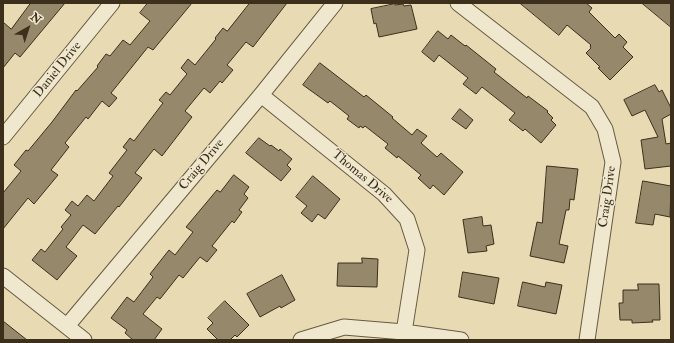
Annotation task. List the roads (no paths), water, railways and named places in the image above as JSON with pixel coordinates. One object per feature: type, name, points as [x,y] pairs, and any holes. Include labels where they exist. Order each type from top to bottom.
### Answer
[{"type":"street","name":"Daniel Drive","points":[[3,137],[112,3]]},
{"type":"street","name":"Craig Drive","points":[[67,326],[261,96],[336,3]]},
{"type":"street","name":"Craig Drive","points":[[458,3],[592,107],[605,129],[613,162],[587,340]]},
{"type":"street","name":"Thomas Drive","points":[[261,96],[384,194],[407,219],[417,250],[404,332]]},
{"type":"street","points":[[3,276],[84,340]]},
{"type":"street","points":[[301,340],[344,327],[404,332],[461,340]]}]
